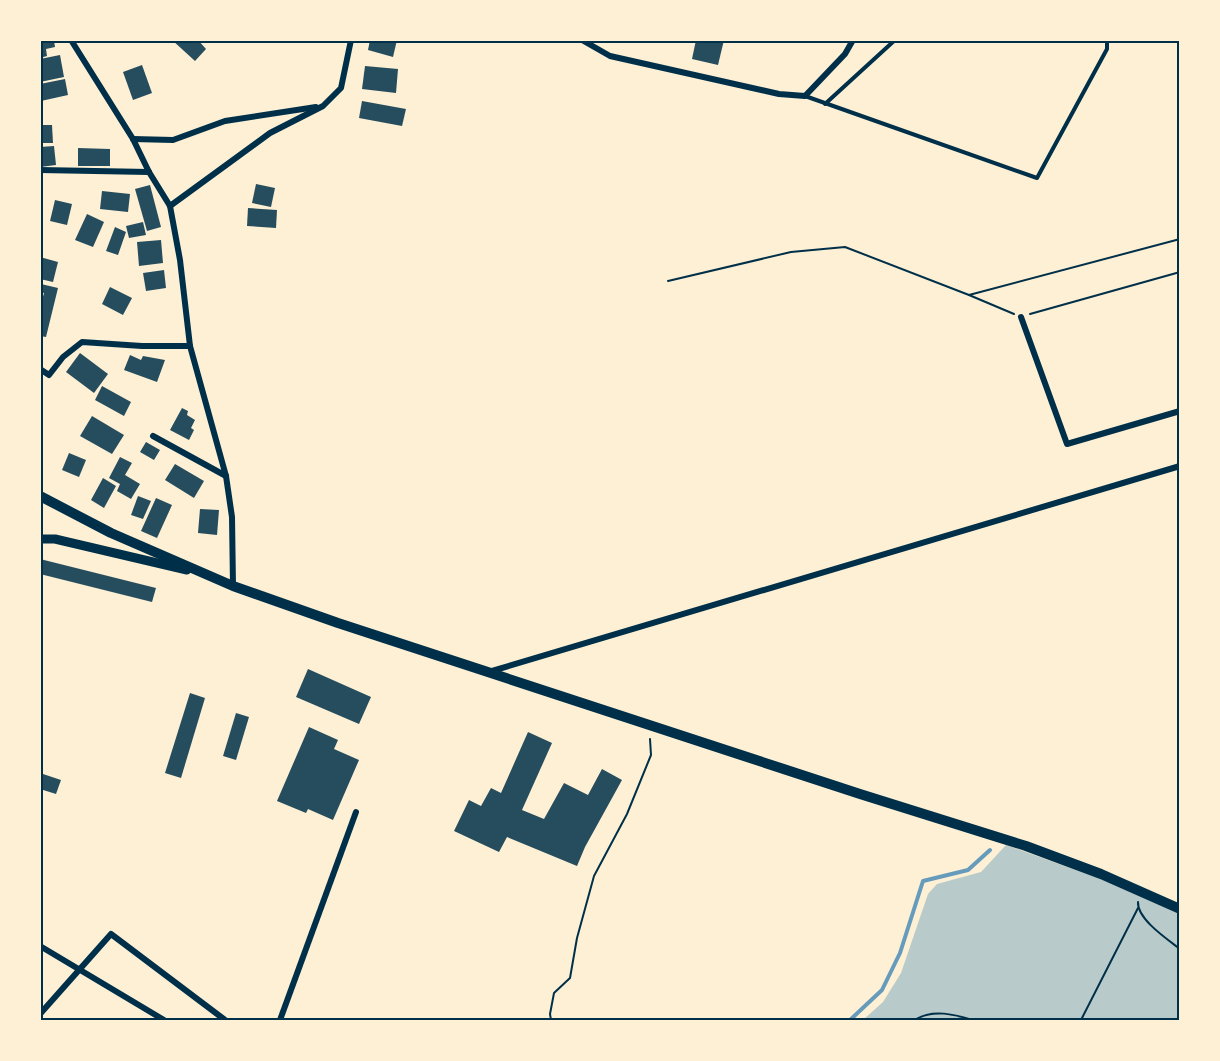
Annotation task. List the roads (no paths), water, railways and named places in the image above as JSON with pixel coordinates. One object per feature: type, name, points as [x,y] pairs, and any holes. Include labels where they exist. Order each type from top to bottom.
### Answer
[{"type":"main road","points":[[40,496],[111,533],[233,586],[338,623],[1026,846],[1139,890],[1179,909]]},
{"type":"street","points":[[71,40],[133,139],[149,172],[170,206],[180,260],[190,346],[226,477],[232,517],[233,586]]},
{"type":"street","points":[[170,206],[270,134],[323,106],[341,88],[351,40]]},
{"type":"street","points":[[582,40],[610,56],[779,94],[804,96],[845,54],[853,40]]},
{"type":"street","points":[[133,139],[174,140],[225,121],[323,106]]},
{"type":"street","points":[[40,170],[149,172]]},
{"type":"street","points":[[1021,316],[1067,444],[1179,411]]},
{"type":"street","points":[[40,369],[49,375],[63,357],[82,342],[190,346]]},
{"type":"street","points":[[153,436],[226,477]]},
{"type":"street","points":[[488,672],[1179,466]]},
{"type":"street","points":[[40,539],[55,539],[198,572]]},
{"type":"street","points":[[280,1020],[356,812]]},
{"type":"street","points":[[40,1014],[111,934],[225,1020]]},
{"type":"street","points":[[40,946],[164,1020]]},
{"type":"lane","points":[[825,104],[895,40]]},
{"type":"lane","points":[[804,96],[1037,178],[1107,49],[1107,40]]},
{"type":"waterway","points":[[850,1020],[882,990],[900,953],[923,881],[968,870],[990,850]]}]
